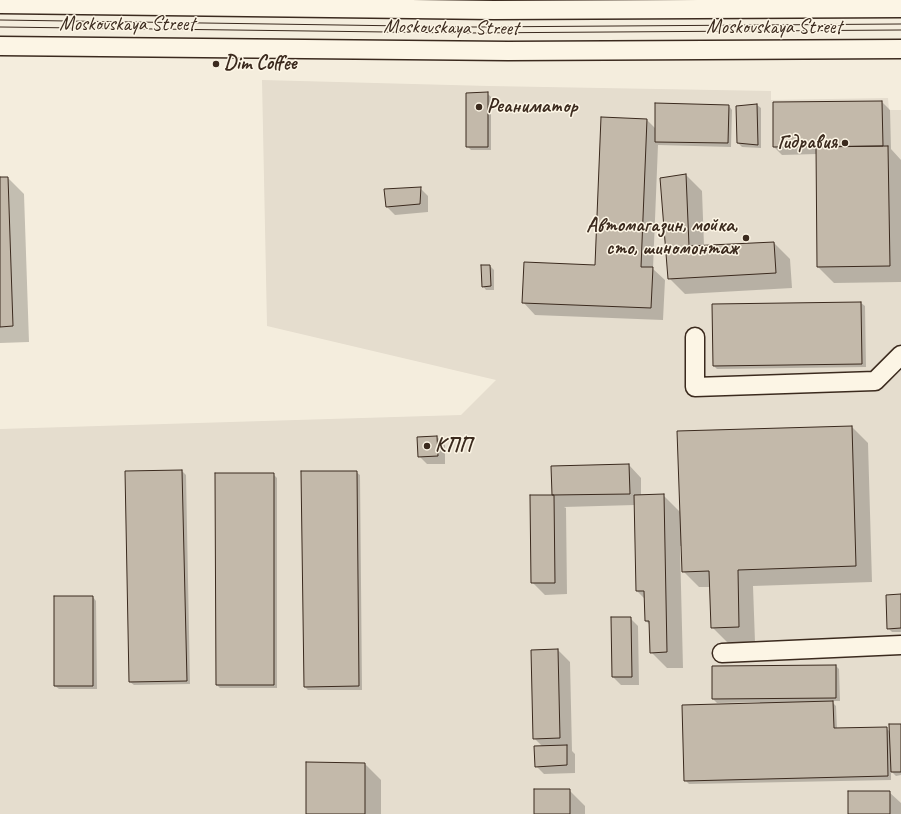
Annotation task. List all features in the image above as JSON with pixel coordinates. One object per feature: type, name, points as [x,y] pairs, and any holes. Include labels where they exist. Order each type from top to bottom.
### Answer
[{"type":"street","name":"Moskovskaya Street","points":[[0,4],[851,4],[901,8]]},
{"type":"street","name":"Moskovskaya Street","points":[[0,46],[508,51],[901,50]]},
{"type":"street","points":[[695,337],[696,387],[875,381],[901,354]]},
{"type":"street","points":[[722,653],[901,645]]},
{"type":"shaded area","points":[[262,80],[771,91],[771,100],[888,98],[889,110],[901,110],[901,814],[0,814],[0,429],[461,415],[496,380],[267,326]]},
{"type":"building","points":[[488,92],[488,147],[466,147],[466,93]]},
{"type":"building","points":[[882,101],[883,146],[773,147],[773,102]]},
{"type":"building","points":[[655,103],[729,105],[728,143],[655,142]]},
{"type":"building","points":[[757,104],[758,145],[737,143],[736,106]]},
{"type":"building","points":[[601,117],[647,119],[641,267],[653,267],[651,308],[522,303],[524,262],[595,265]]},
{"type":"building","points":[[888,146],[890,266],[817,267],[816,147]]},
{"type":"building","points":[[686,174],[689,246],[774,242],[776,273],[668,279],[660,178]]},
{"type":"building","points":[[0,177],[8,177],[13,326],[0,327]]},
{"type":"building","points":[[421,187],[420,204],[386,207],[384,189]]},
{"type":"building","points":[[481,265],[490,265],[491,286],[482,287]]},
{"type":"building","points":[[861,302],[862,364],[713,366],[712,304]]},
{"type":"building","points":[[852,426],[856,566],[738,570],[739,627],[711,628],[709,571],[682,572],[677,431]]},
{"type":"building","name":"КПП","points":[[437,436],[438,456],[418,457],[417,437]]},
{"type":"building","points":[[629,464],[630,494],[552,495],[551,466]]},
{"type":"building","points":[[182,470],[187,681],[129,682],[125,471]]},
{"type":"building","points":[[301,471],[357,471],[359,686],[304,687]]},
{"type":"building","points":[[215,473],[274,473],[274,685],[216,685]]},
{"type":"building","points":[[664,494],[667,652],[650,653],[649,621],[645,621],[644,591],[636,591],[634,495]]},
{"type":"building","points":[[530,495],[554,495],[555,583],[531,583]]},
{"type":"building","points":[[901,594],[901,628],[887,629],[886,595]]},
{"type":"building","points":[[54,596],[93,596],[93,686],[54,686]]},
{"type":"building","points":[[611,617],[631,617],[632,677],[612,677]]},
{"type":"building","points":[[558,649],[560,738],[533,739],[531,650]]},
{"type":"building","points":[[836,665],[836,698],[712,699],[712,666]]},
{"type":"building","points":[[833,701],[834,728],[887,727],[888,776],[684,781],[682,705]]},
{"type":"building","points":[[889,724],[901,724],[901,772],[891,772]]},
{"type":"building","points":[[567,745],[567,765],[535,767],[534,746]]},
{"type":"building","points":[[306,762],[365,763],[365,814],[306,814]]},
{"type":"building","points":[[534,789],[570,789],[570,814],[534,814]]},
{"type":"building","points":[[848,791],[890,791],[890,814],[848,814]]},
{"type":"tram line","points":[[0,20],[474,27],[901,24]]},
{"type":"tram line","points":[[0,27],[465,33],[901,30]]},
{"type":"place","name":"Dim Coffee","points":[[216,64]]},
{"type":"place","name":"Реаниматор","points":[[479,107]]},
{"type":"place","name":"Гидравия","points":[[845,143]]},
{"type":"place","name":"Автомагазин, мойка, сто, шиномонтаж","points":[[746,238]]},
{"type":"place","name":"КПП","points":[[427,446]]}]
